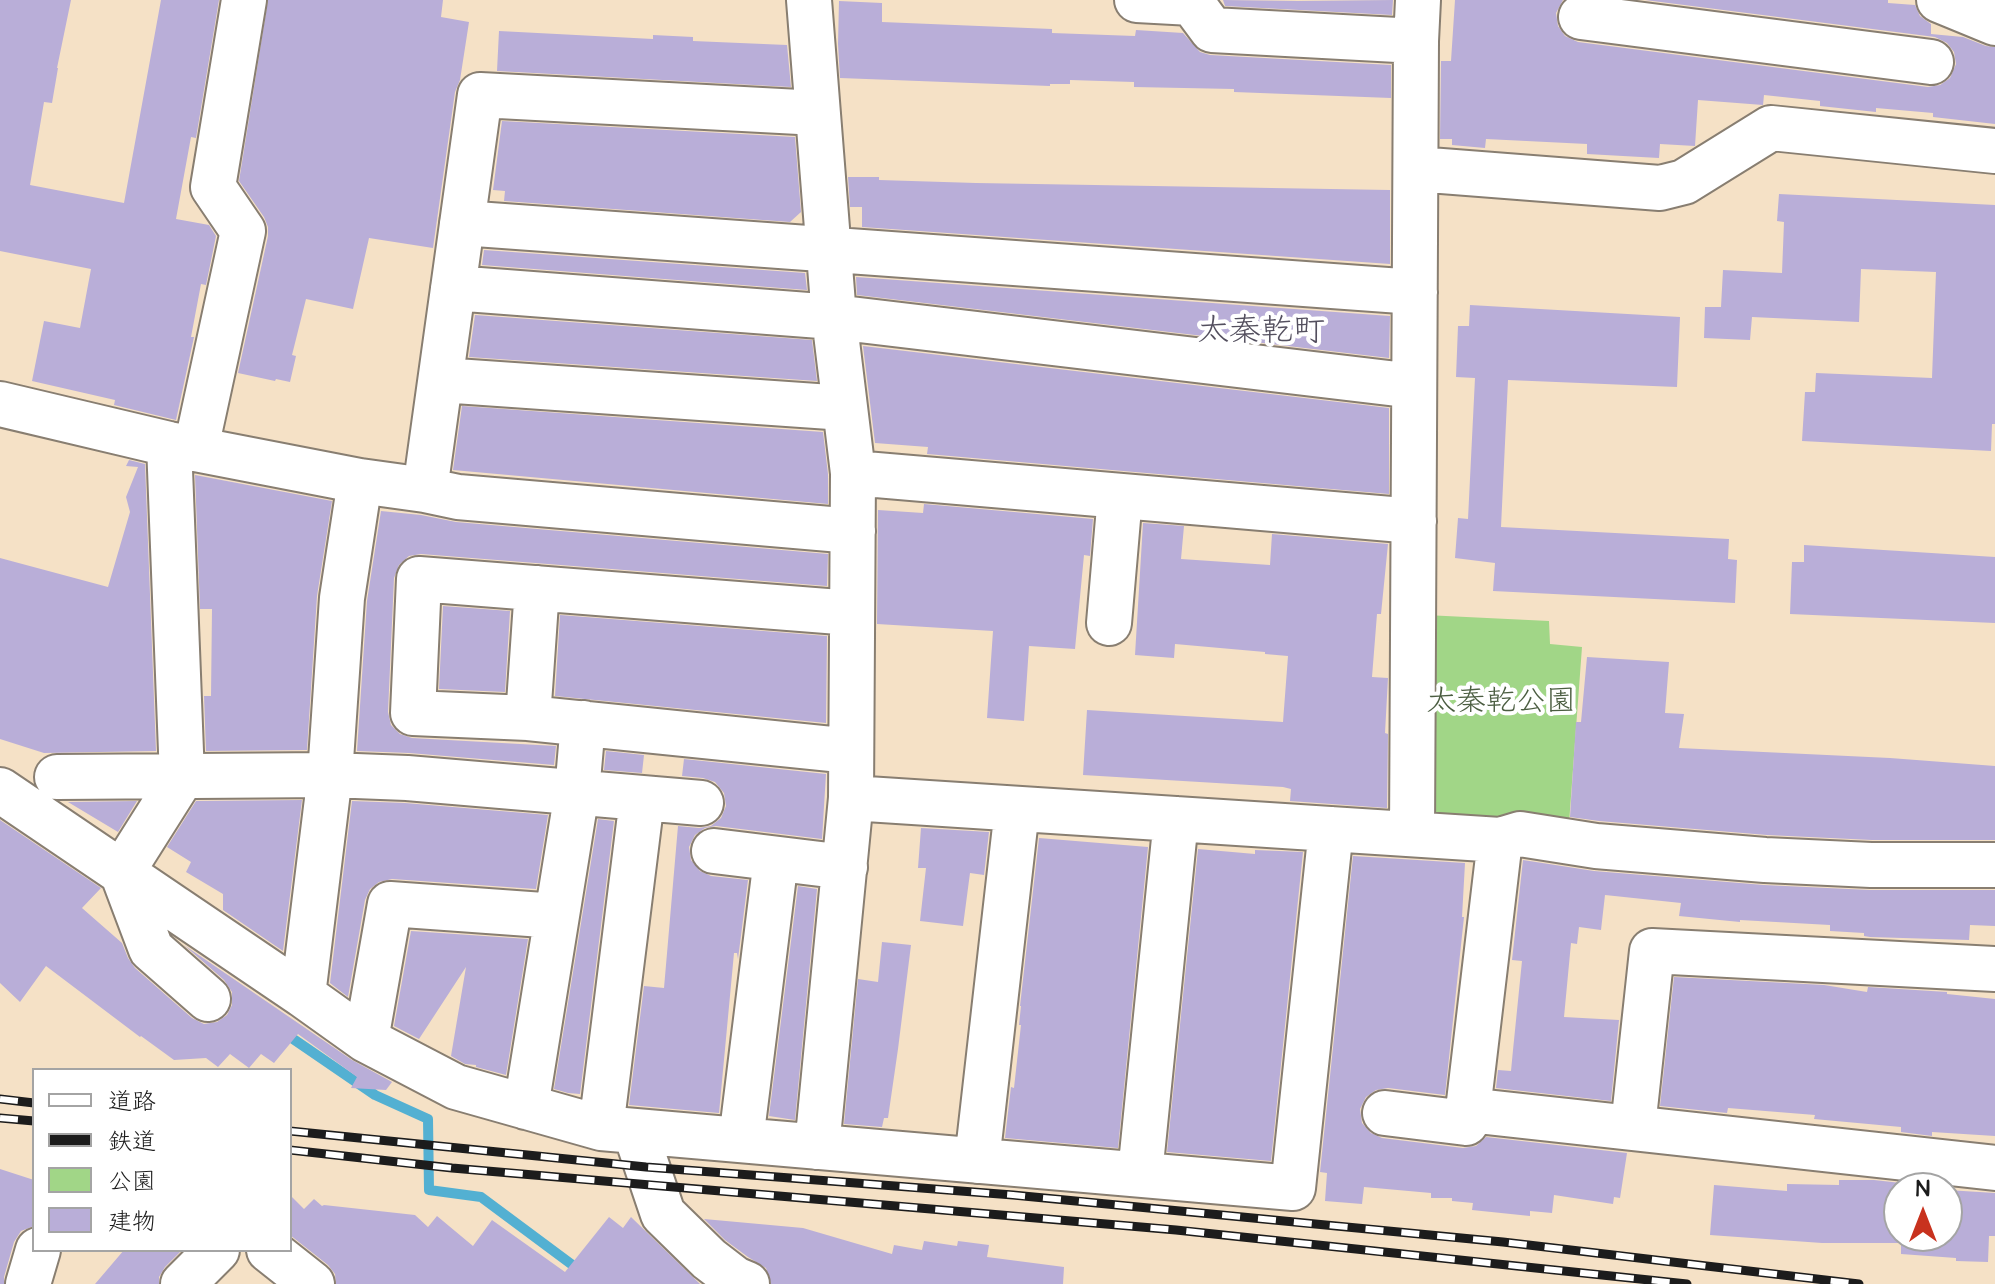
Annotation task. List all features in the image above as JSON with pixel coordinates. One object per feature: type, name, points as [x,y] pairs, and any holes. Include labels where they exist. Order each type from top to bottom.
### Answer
[{"type":"street","points":[[122,872],[182,777],[182,446],[243,231],[213,187],[244,0]]},
{"type":"street","points":[[809,0],[834,317],[853,473],[851,798],[817,1147]]},
{"type":"street","points":[[1137,0],[1192,3],[1212,30],[1417,20],[1412,834]]},
{"type":"street","points":[[1939,0],[1995,23]]},
{"type":"street","points":[[1581,17],[1658,13],[1931,62]]},
{"type":"street","points":[[425,490],[480,95],[818,113]]},
{"type":"street","points":[[1416,169],[1660,188],[1684,182],[1771,128],[1995,151]]},
{"type":"street","points":[[462,223],[1415,292]]},
{"type":"street","points":[[453,288],[834,317],[1414,386]]},
{"type":"street","points":[[441,380],[845,408]]},
{"type":"street","points":[[0,404],[182,446],[458,497],[853,531]]},
{"type":"street","points":[[853,473],[1414,521]]},
{"type":"street","points":[[303,995],[330,775],[342,598],[360,481]]},
{"type":"street","points":[[1109,623],[1120,496]]},
{"type":"street","points":[[851,751],[528,718],[413,713],[419,579],[852,613]]},
{"type":"street","points":[[528,718],[537,588]]},
{"type":"street","points":[[526,1107],[577,792],[583,723]]},
{"type":"street","points":[[57,777],[330,775],[407,778],[701,803]]},
{"type":"street","points":[[0,790],[366,1040],[456,1087],[618,1130],[1293,1188],[1331,829]]},
{"type":"street","points":[[851,798],[1500,840],[1520,834],[1596,846],[1765,860],[1871,865],[1995,865]]},
{"type":"street","points":[[642,799],[618,1130],[663,1214],[709,1259],[735,1279],[747,1284]]},
{"type":"street","points":[[977,1161],[1017,809]]},
{"type":"street","points":[[1140,1174],[1176,819]]},
{"type":"street","points":[[1385,1113],[1466,1123],[1500,840]]},
{"type":"street","points":[[714,851],[845,867]]},
{"type":"street","points":[[741,1140],[776,859]]},
{"type":"street","points":[[122,872],[151,949],[208,999]]},
{"type":"street","points":[[366,1040],[390,904],[557,916]]},
{"type":"street","points":[[1633,1127],[1652,951],[1995,969]]},
{"type":"street","points":[[1468,1110],[1995,1168]]},
{"type":"street","points":[[28,1284],[37,1252]]},
{"type":"street","points":[[183,1284],[215,1252]]},
{"type":"street","points":[[272,1252],[312,1284]]},
{"type":"green space","name":"太秦乾公園","points":[[1425,615],[1549,621],[1550,644],[1582,647],[1568,837],[1425,816]]},
{"type":"building","points":[[0,0],[71,0],[52,103],[44,102],[30,185],[124,203],[161,0],[219,0],[196,138],[191,137],[176,219],[209,225],[216,236],[206,285],[201,284],[191,337],[194,337],[176,420],[114,405],[115,400],[32,381],[44,321],[80,328],[91,269],[0,251]]},
{"type":"building","points":[[268,0],[443,0],[441,17],[469,22],[460,80],[455,92],[433,248],[369,238],[353,309],[306,299],[292,355],[296,356],[290,382],[238,373],[268,236],[264,217],[239,181]]},
{"type":"building","points":[[1223,0],[1393,0],[1392,15],[1225,6]]},
{"type":"building","points":[[1455,0],[1563,0],[1556,13],[1558,26],[1565,36],[1578,42],[1928,87],[1940,85],[1950,78],[1956,64],[1954,52],[1947,43],[1935,37],[1645,0],[1888,0],[1888,3],[1915,5],[1920,16],[1931,24],[1931,34],[1963,37],[1995,47],[1995,124],[1933,117],[1933,113],[1876,108],[1876,112],[1820,106],[1820,101],[1764,95],[1763,105],[1698,100],[1695,146],[1660,144],[1659,158],[1587,154],[1587,144],[1486,139],[1485,148],[1452,145],[1452,139],[1440,139],[1441,61],[1451,61]]},
{"type":"building","points":[[839,1],[882,3],[882,22],[1052,29],[1052,33],[1135,36],[1136,30],[1183,33],[1200,52],[1210,55],[1391,65],[1391,98],[1134,87],[1134,82],[1070,80],[1070,84],[1050,86],[840,78]]},
{"type":"building","points":[[499,31],[653,39],[653,35],[693,37],[693,41],[787,45],[791,87],[497,71]]},
{"type":"building","points":[[502,121],[795,137],[801,212],[790,222],[504,201],[505,191],[493,190]]},
{"type":"building","points":[[848,177],[976,183],[1390,190],[1390,264],[862,227],[862,207],[850,207]]},
{"type":"building","points":[[1779,194],[1995,205],[1995,424],[1992,424],[1991,451],[1802,441],[1805,392],[1815,392],[1816,373],[1932,378],[1936,272],[1861,269],[1859,322],[1752,317],[1750,340],[1704,338],[1705,307],[1721,307],[1723,270],[1782,273],[1784,222],[1777,221]]},
{"type":"building","points":[[484,250],[805,273],[807,290],[482,265]]},
{"type":"building","points":[[856,277],[1390,316],[1389,358],[857,295]]},
{"type":"building","points":[[1470,305],[1680,317],[1677,387],[1508,380],[1501,527],[1729,539],[1728,559],[1737,560],[1735,603],[1493,591],[1495,563],[1455,558],[1458,518],[1468,519],[1475,378],[1456,377],[1458,326],[1469,326]]},
{"type":"building","points":[[475,315],[812,340],[817,381],[469,357]]},
{"type":"building","points":[[863,346],[1389,408],[1389,494],[927,454],[928,447],[875,443]]},
{"type":"building","points":[[462,406],[823,432],[828,504],[453,470]]},
{"type":"building","points":[[129,460],[145,464],[156,751],[44,753],[0,739],[0,558],[108,587],[130,512],[126,497],[138,467],[126,466]]},
{"type":"building","points":[[195,475],[332,501],[317,596],[307,750],[206,751],[204,696],[211,696],[212,609],[200,609]]},
{"type":"building","points":[[924,504],[1093,519],[1090,556],[1084,555],[1075,649],[1029,646],[1024,721],[987,718],[993,631],[877,624],[878,510],[923,513]]},
{"type":"building","points":[[381,511],[456,522],[828,554],[827,586],[421,554],[409,556],[399,565],[394,578],[388,712],[391,725],[400,734],[412,738],[556,746],[554,765],[357,751],[367,601]]},
{"type":"building","points":[[1143,523],[1184,526],[1181,559],[1270,565],[1272,534],[1388,544],[1381,614],[1377,614],[1372,677],[1388,678],[1385,733],[1388,734],[1387,808],[1290,801],[1291,789],[1283,787],[1083,775],[1087,710],[1283,722],[1288,656],[1175,644],[1174,658],[1135,655]]},
{"type":"building","points":[[1804,545],[1995,557],[1995,623],[1790,614],[1792,562],[1804,562]]},
{"type":"building","points":[[443,606],[510,611],[505,692],[439,689]]},
{"type":"building","points":[[560,615],[827,636],[826,723],[555,696]]},
{"type":"building","points":[[1587,657],[1669,662],[1665,713],[1684,714],[1679,748],[1995,766],[1995,840],[1872,840],[1767,835],[1570,817],[1576,722],[1581,722]]},
{"type":"building","points":[[606,751],[644,755],[642,773],[604,770]]},
{"type":"building","points":[[684,759],[826,774],[822,839],[716,826],[705,828],[695,835],[689,847],[691,860],[700,871],[711,876],[748,880],[738,959],[737,953],[734,953],[719,1113],[629,1105],[644,986],[664,988],[678,826],[711,826],[721,818],[726,806],[724,793],[715,782],[682,776]]},
{"type":"building","points":[[302,800],[283,951],[223,910],[223,894],[186,872],[191,862],[167,847],[196,801]]},
{"type":"building","points":[[137,801],[118,832],[68,802]]},
{"type":"building","points":[[352,801],[548,815],[536,889],[392,879],[379,882],[370,889],[365,900],[348,997],[330,983]]},
{"type":"building","points":[[598,819],[614,821],[580,1094],[568,1093],[554,1089]]},
{"type":"building","points":[[0,820],[101,888],[82,908],[122,943],[135,968],[192,1018],[204,1024],[217,1022],[227,1015],[232,1005],[232,992],[224,980],[184,945],[352,1060],[392,1082],[386,1090],[351,1088],[357,1077],[298,1034],[274,1063],[261,1054],[249,1068],[230,1054],[218,1067],[206,1058],[174,1060],[46,966],[20,1002],[0,983]]},
{"type":"building","points":[[921,828],[989,832],[984,875],[970,873],[963,926],[920,921],[926,868],[918,868]]},
{"type":"building","points":[[1039,838],[1148,847],[1118,1148],[1005,1138],[1011,1087],[1014,1088]]},
{"type":"building","points":[[1198,849],[1255,854],[1255,850],[1303,852],[1271,1161],[1167,1152]]},
{"type":"building","points":[[1353,856],[1465,863],[1464,917],[1445,1095],[1388,1088],[1376,1090],[1366,1097],[1360,1109],[1362,1123],[1371,1133],[1382,1138],[1463,1148],[1476,1146],[1486,1137],[1627,1153],[1620,1198],[1614,1197],[1613,1204],[1554,1195],[1552,1213],[1530,1211],[1530,1216],[1472,1210],[1473,1203],[1452,1201],[1452,1198],[1431,1198],[1431,1193],[1364,1187],[1362,1204],[1325,1201],[1327,1173],[1320,1172]]},
{"type":"building","points":[[1523,860],[1594,871],[1764,885],[1870,890],[1995,890],[1995,926],[1970,925],[1969,940],[1870,937],[1864,936],[1864,933],[1830,931],[1830,925],[1679,916],[1681,903],[1605,895],[1601,930],[1579,927],[1577,944],[1571,943],[1564,1017],[1619,1020],[1611,1101],[1496,1088],[1498,1070],[1511,1071],[1522,961],[1512,960]]},
{"type":"building","points":[[798,886],[817,889],[795,1120],[769,1116]]},
{"type":"building","points":[[411,931],[528,939],[506,1075],[465,1064],[451,1056],[466,967],[419,1039],[394,1026]]},
{"type":"building","points":[[882,942],[911,945],[888,1118],[884,1118],[882,1127],[844,1124],[858,979],[878,982]]},
{"type":"building","points":[[1674,977],[1824,985],[1867,992],[1868,987],[1947,992],[1995,999],[1995,1136],[1932,1132],[1932,1136],[1901,1132],[1901,1127],[1814,1119],[1815,1115],[1728,1108],[1727,1113],[1660,1106]]},
{"type":"building","points":[[0,1169],[32,1179],[32,1227],[21,1231],[14,1242],[4,1284],[0,1284]]},
{"type":"building","points":[[1839,1180],[1883,1181],[1883,1243],[1822,1243],[1710,1235],[1714,1185],[1787,1191],[1787,1184],[1839,1185]]},
{"type":"building","points":[[1963,1191],[1995,1193],[1995,1236],[1989,1236],[1988,1262],[1901,1254],[1963,1252]]},
{"type":"building","points":[[292,1197],[304,1209],[314,1199],[322,1206],[415,1215],[428,1227],[437,1216],[473,1246],[492,1220],[565,1272],[609,1217],[623,1228],[631,1217],[700,1284],[336,1284],[335,1274],[292,1237]]},
{"type":"building","points":[[704,1219],[803,1228],[892,1254],[894,1245],[922,1250],[924,1241],[957,1246],[958,1241],[989,1245],[987,1257],[1064,1267],[1063,1284],[771,1284],[766,1268],[725,1240]]},
{"type":"building","points":[[122,1252],[180,1252],[165,1267],[159,1284],[95,1284]]},
{"type":"waterway","points":[[283,1032],[375,1095],[428,1119],[429,1190],[481,1197],[598,1284]]},
{"type":"railway","points":[[0,1099],[32,1103]]},
{"type":"railway","points":[[0,1118],[32,1121]]},
{"type":"railway","points":[[292,1131],[646,1167],[1013,1195],[1503,1242],[1859,1284]]},
{"type":"railway","points":[[292,1150],[452,1168],[1176,1230],[1687,1284]]},
{"type":"district","name":"太秦乾町","points":[[1261,333]]}]
